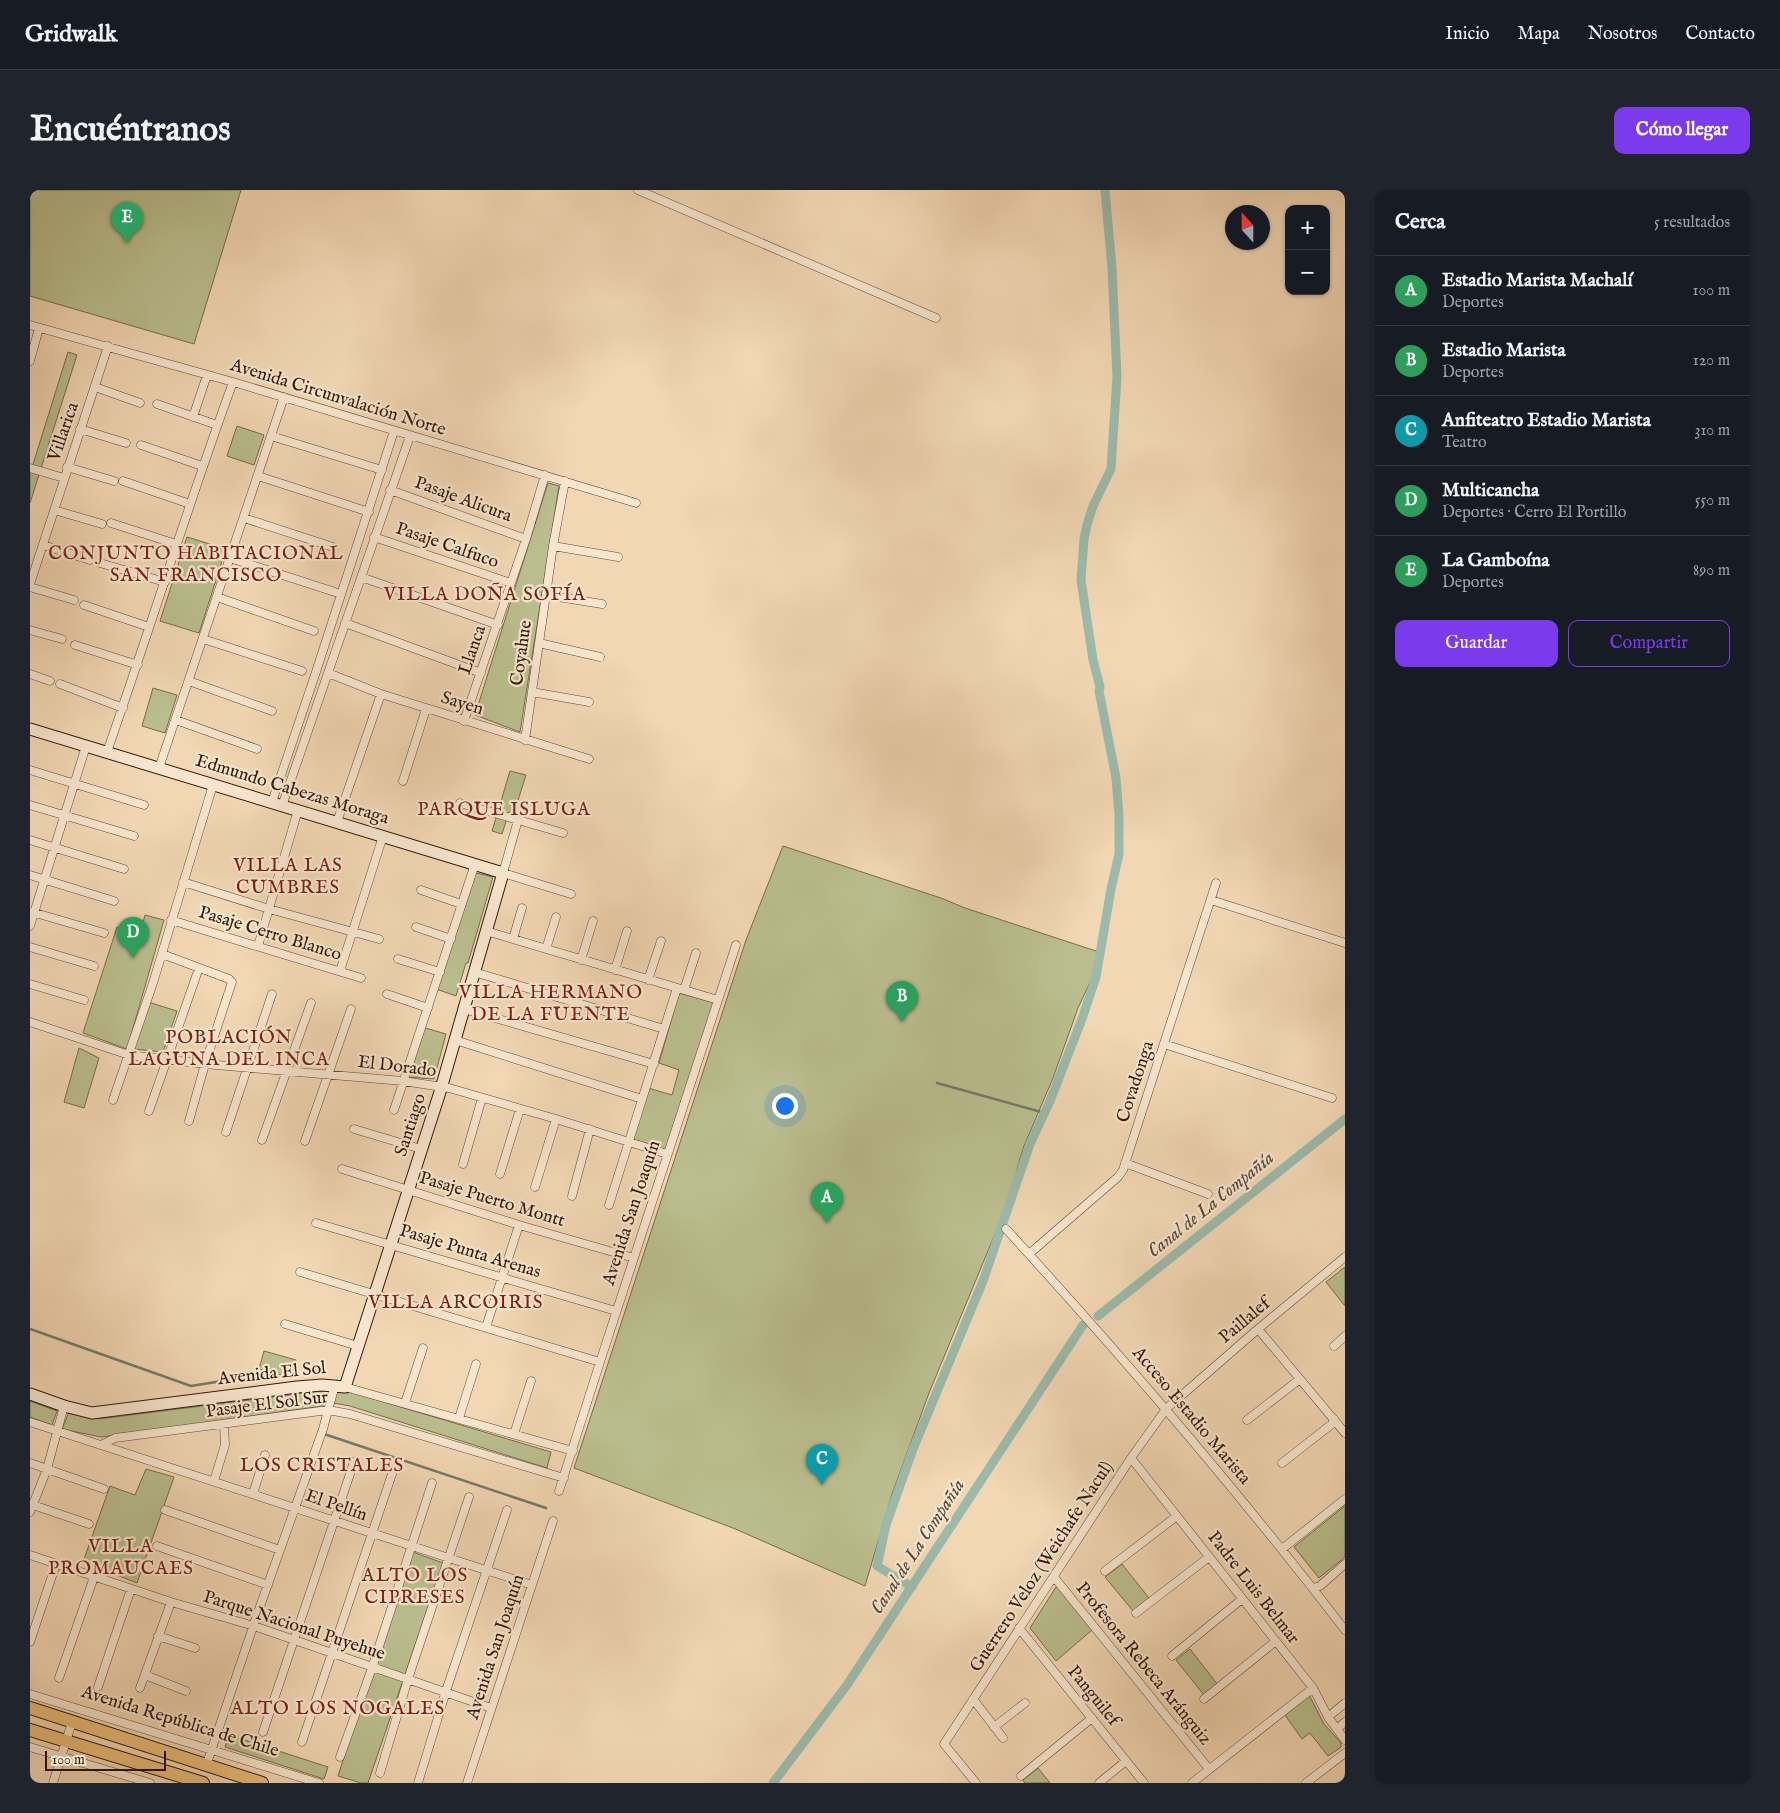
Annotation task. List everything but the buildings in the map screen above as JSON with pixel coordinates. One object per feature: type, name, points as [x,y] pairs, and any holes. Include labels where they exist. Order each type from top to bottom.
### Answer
[{"type":"main road","name":"Avenida República de Chile","points":[[30,1708],[262,1783]]},
{"type":"main road","points":[[30,1730],[203,1783]]},
{"type":"street","points":[[638,190],[936,318]]},
{"type":"street","name":"Avenida Circunvalación Norte","points":[[30,325],[233,382],[636,503]]},
{"type":"street","points":[[30,361],[39,328]]},
{"type":"street","name":"Villarica","points":[[30,586],[67,467],[108,346]]},
{"type":"street","points":[[193,416],[207,375]]},
{"type":"street","points":[[107,752],[138,664],[202,466],[233,382]]},
{"type":"street","points":[[95,387],[140,403]]},
{"type":"street","points":[[159,768],[284,397]]},
{"type":"street","points":[[157,404],[217,425]]},
{"type":"street","points":[[80,429],[126,443]]},
{"type":"street","points":[[277,804],[315,675],[394,431]]},
{"type":"street","points":[[271,436],[382,470]]},
{"type":"street","points":[[277,804],[328,673],[410,436]]},
{"type":"street","points":[[141,446],[202,466]]},
{"type":"street","points":[[67,467],[114,481]]},
{"type":"street","points":[[30,468],[64,478]]},
{"type":"street","name":"Llanca","points":[[464,721],[498,625],[545,475]]},
{"type":"street","points":[[258,476],[368,512]]},
{"type":"street","points":[[123,480],[190,504]]},
{"type":"street","name":"Coyahue","points":[[525,740],[553,546],[565,481]]},
{"type":"street","name":"Pasaje Alicura","points":[[390,490],[526,539]]},
{"type":"street","points":[[54,510],[102,524]]},
{"type":"street","points":[[244,518],[333,548]]},
{"type":"street","points":[[111,523],[176,544]]},
{"type":"street","name":"Pasaje Calfuco","points":[[374,537],[511,583]]},
{"type":"street","points":[[43,545],[90,560]]},
{"type":"street","points":[[553,546],[618,557]]},
{"type":"street","points":[[230,558],[341,594]]},
{"type":"street","points":[[100,563],[165,582]]},
{"type":"street","points":[[361,577],[498,625]]},
{"type":"street","points":[[30,586],[74,600]]},
{"type":"street","points":[[546,595],[602,604]]},
{"type":"street","points":[[217,597],[314,631]]},
{"type":"street","points":[[84,605],[149,627]]},
{"type":"street","points":[[345,623],[481,673]]},
{"type":"street","points":[[30,630],[62,639]]},
{"type":"street","points":[[203,639],[302,671]]},
{"type":"street","points":[[539,643],[600,657]]},
{"type":"street","points":[[75,644],[138,664]]},
{"type":"street","name":"Sayen","points":[[328,673],[381,694],[589,759]]},
{"type":"street","points":[[30,674],[50,680]]},
{"type":"street","points":[[189,680],[272,711]]},
{"type":"street","points":[[60,684],[123,708]]},
{"type":"street","points":[[532,692],[589,702]]},
{"type":"street","points":[[338,822],[381,694]]},
{"type":"street","points":[[403,781],[426,708]]},
{"type":"street","points":[[176,720],[258,749]]},
{"type":"street","name":"Edmundo Cabezas Moraga","points":[[30,729],[571,894]]},
{"type":"street","points":[[30,926],[32,912],[86,746]]},
{"type":"street","points":[[30,770],[144,805]]},
{"type":"street","points":[[113,1100],[162,954],[213,785]]},
{"type":"street","points":[[460,803],[563,834]]},
{"type":"street","points":[[30,805],[134,836]]},
{"type":"street","points":[[258,946],[298,810]]},
{"type":"street","points":[[503,873],[518,820]]},
{"type":"street","points":[[340,971],[384,836]]},
{"type":"street","points":[[30,840],[124,869]]},
{"type":"street","points":[[394,1110],[475,864]]},
{"type":"street","name":"Santiago","points":[[340,1386],[358,1346],[441,1087],[503,873]]},
{"type":"street","points":[[30,875],[114,901]]},
{"type":"street","points":[[183,882],[269,909],[379,939]]},
{"type":"street","name":"Covadonga","points":[[1029,1254],[1118,1177],[1125,1163],[1216,883]]},
{"type":"street","points":[[421,890],[461,904]]},
{"type":"street","points":[[1210,900],[1345,943]]},
{"type":"street","points":[[513,939],[522,908]]},
{"type":"street","points":[[32,912],[104,933]]},
{"type":"street","points":[[546,949],[556,917]]},
{"type":"street","name":"Pasaje Cerro Blanco","points":[[171,920],[361,978]]},
{"type":"street","points":[[581,960],[593,921]]},
{"type":"street","points":[[416,927],[451,939]]},
{"type":"street","points":[[615,970],[627,931]]},
{"type":"street","points":[[486,932],[718,1000]]},
{"type":"street","points":[[648,980],[661,940]]},
{"type":"street","name":"Avenida San Joaquín","points":[[560,1491],[616,1311],[736,944]]},
{"type":"street","points":[[30,947],[94,966]]},
{"type":"street","points":[[609,1204],[664,1029],[696,952]]},
{"type":"street","points":[[162,954],[229,979],[232,982],[205,1064],[190,1121]]},
{"type":"street","points":[[398,959],[440,972]]},
{"type":"street","points":[[149,1111],[199,968]]},
{"type":"street","points":[[474,972],[664,1029]]},
{"type":"street","points":[[30,984],[84,1000]]},
{"type":"street","points":[[226,1132],[272,994]]},
{"type":"street","points":[[387,994],[428,1008]]},
{"type":"street","points":[[262,1140],[311,1003]]},
{"type":"street","points":[[305,1141],[351,1008]]},
{"type":"street","points":[[464,1009],[654,1064]]},
{"type":"street","name":"El Dorado","points":[[30,1022],[129,1055],[205,1064],[403,1081],[441,1087],[520,1108],[667,1154]]},
{"type":"street","points":[[455,1040],[642,1099]]},
{"type":"street","points":[[1164,1044],[1332,1098]]},
{"type":"street","points":[[463,1164],[482,1098]]},
{"type":"street","points":[[500,1174],[520,1108]]},
{"type":"street","points":[[535,1187],[556,1119]]},
{"type":"street","points":[[354,1129],[421,1149]]},
{"type":"street","points":[[572,1196],[590,1129]]},
{"type":"street","points":[[1125,1163],[1208,1194]]},
{"type":"street","name":"Pasaje Puerto Montt","points":[[342,1169],[519,1225],[634,1258]]},
{"type":"street","name":"Pasaje Punta Arenas","points":[[316,1223],[616,1311]]},
{"type":"street","points":[[486,1327],[519,1225]]},
{"type":"street","name":"Acceso Estadio Marista","points":[[1006,1229],[1166,1409],[1282,1549],[1345,1630]]},
{"type":"street","name":"Paillalef","points":[[1166,1409],[1345,1257]]},
{"type":"street","points":[[300,1272],[600,1362]]},
{"type":"street","points":[[285,1324],[358,1346]]},
{"type":"street","points":[[1258,1329],[1345,1433]]},
{"type":"street","points":[[1334,1346],[1345,1336]]},
{"type":"street","points":[[406,1403],[423,1348]]},
{"type":"street","points":[[459,1418],[476,1364]]},
{"type":"street","points":[[1247,1420],[1300,1379]]},
{"type":"street","points":[[514,1434],[531,1380]]},
{"type":"street","points":[[206,1766],[328,1410],[340,1386]]},
{"type":"street","name":"Avenida El Sol","points":[[30,1394],[85,1412],[100,1413],[284,1388],[340,1386],[573,1451]]},
{"type":"street","points":[[64,1406],[47,1469],[31,1507],[89,1524]]},
{"type":"street","name":"Guerrero Veloz (Weichafe Nacul)","points":[[976,1783],[944,1744],[1019,1628],[1166,1409]]},
{"type":"street","name":"Pasaje El Sol Sur","points":[[103,1444],[115,1438],[328,1410],[350,1414],[564,1478]]},
{"type":"street","points":[[1282,1463],[1332,1424],[1334,1419]]},
{"type":"street","points":[[30,1422],[103,1444]]},
{"type":"street","points":[[214,1481],[225,1445],[224,1425]]},
{"type":"street","name":"El Pellín","points":[[103,1444],[486,1572],[532,1585]]},
{"type":"street","points":[[253,1494],[265,1455]]},
{"type":"street","name":"Padre Luis Belmar","points":[[1132,1458],[1313,1688],[1328,1717],[1345,1740]]},
{"type":"street","points":[[262,1732],[354,1462]]},
{"type":"street","points":[[30,1463],[104,1490]]},
{"type":"street","points":[[302,1742],[393,1471]]},
{"type":"street","points":[[340,1757],[372,1668],[432,1483]]},
{"type":"street","points":[[380,1773],[408,1679],[469,1497]]},
{"type":"street","points":[[1282,1549],[1345,1499]]},
{"type":"street","points":[[165,1510],[280,1550]]},
{"type":"street","points":[[418,1783],[446,1692],[507,1510]]},
{"type":"street","points":[[1105,1571],[1178,1516]]},
{"type":"street","name":"Avenida San Joaquín","points":[[467,1783],[553,1521]]},
{"type":"street","points":[[157,1546],[268,1585]]},
{"type":"street","name":"Parque Nacional Puyehue","points":[[30,1555],[171,1602],[254,1626],[492,1708]]},
{"type":"street","points":[[1136,1613],[1209,1557]]},
{"type":"street","points":[[30,1642],[56,1564]]},
{"type":"street","points":[[1313,1588],[1320,1586],[1345,1564]]},
{"type":"street","points":[[59,1678],[94,1576]]},
{"type":"street","name":"Profesora Rebeca Aránguiz","points":[[1054,1578],[1209,1769]]},
{"type":"street","points":[[98,1687],[131,1589]]},
{"type":"street","points":[[1172,1656],[1242,1598]]},
{"type":"street","points":[[140,1688],[171,1602]]},
{"type":"street","name":"Panguilef","points":[[1019,1628],[1144,1783]]},
{"type":"street","points":[[158,1636],[195,1648]]},
{"type":"street","points":[[1204,1699],[1276,1641]]},
{"type":"street","points":[[145,1676],[186,1691]]},
{"type":"street","points":[[1192,1783],[1313,1688]]},
{"type":"street","name":"Avenida República de Chile","points":[[30,1694],[319,1783]]},
{"type":"street","points":[[973,1699],[1003,1738]]},
{"type":"street","points":[[994,1727],[1025,1703]]},
{"type":"street","points":[[1328,1717],[1345,1703]]},
{"type":"street","points":[[1021,1776],[1092,1718]]},
{"type":"street","points":[[53,1783],[72,1722]]},
{"type":"street","points":[[1337,1730],[1345,1722]]},
{"type":"street","points":[[30,1746],[150,1783]]},
{"type":"street","points":[[1306,1783],[1345,1753]]},
{"type":"street","points":[[1099,1783],[1126,1761]]},
{"type":"green space","points":[[30,190],[241,190],[194,344],[30,296]]},
{"type":"green space","points":[[68,352],[77,355],[30,503],[30,474]]},
{"type":"green space","points":[[237,426],[264,435],[254,465],[227,456]]},
{"type":"green space","points":[[548,483],[559,486],[520,732],[475,715]]},
{"type":"green space","points":[[187,537],[226,549],[199,633],[160,621]]},
{"type":"green space","points":[[153,688],[177,695],[165,733],[142,726]]},
{"type":"green space","points":[[510,771],[526,775],[514,813],[509,812],[502,834],[492,831]]},
{"type":"green space","points":[[783,846],[1099,952],[1093,976],[1078,1008],[1053,1078],[1024,1146],[1009,1205],[995,1234],[929,1393],[892,1494],[865,1586],[733,1528],[574,1468],[746,940]]},
{"type":"green space","points":[[472,872],[493,877],[468,963],[466,963],[456,996],[436,989]]},
{"type":"green space","points":[[145,915],[164,920],[127,1049],[83,1033],[117,927],[140,933]]},
{"type":"green space","points":[[679,993],[715,1003],[666,1150],[633,1139],[648,1088],[672,1095],[679,1070],[659,1063]]},
{"type":"green space","points":[[148,1002],[177,1011],[163,1052],[133,1049]]},
{"type":"green space","points":[[422,1027],[446,1034],[434,1079],[405,1077]]},
{"type":"green space","points":[[79,1048],[99,1058],[84,1108],[64,1102]]},
{"type":"green space","points":[[1345,1267],[1345,1306],[1326,1282]]},
{"type":"green space","points":[[264,1351],[296,1360],[291,1378],[259,1369]]},
{"type":"green space","points":[[328,1390],[323,1406],[101,1437],[62,1429],[69,1412],[99,1419]]},
{"type":"green space","points":[[337,1391],[354,1393],[551,1452],[547,1468],[350,1406],[333,1403]]},
{"type":"green space","points":[[30,1401],[57,1411],[52,1425],[30,1417]]},
{"type":"green space","points":[[146,1469],[174,1477],[137,1583],[83,1562],[110,1486],[135,1495]]},
{"type":"green space","points":[[1345,1506],[1345,1557],[1319,1578],[1294,1547]]},
{"type":"green space","points":[[410,1551],[443,1563],[368,1783],[361,1783],[338,1776]]},
{"type":"green space","points":[[1122,1564],[1149,1598],[1133,1611],[1105,1577]]},
{"type":"green space","points":[[1056,1587],[1058,1587],[1092,1630],[1056,1661],[1030,1628]]},
{"type":"green space","points":[[1190,1649],[1218,1685],[1204,1695],[1176,1660]]},
{"type":"green space","points":[[1309,1695],[1324,1724],[1341,1743],[1341,1747],[1328,1756],[1310,1733],[1302,1739],[1285,1715]]},
{"type":"green space","points":[[229,1735],[328,1767],[324,1779],[225,1747]]},
{"type":"green space","points":[[1038,1768],[1050,1783],[1025,1783],[1023,1780]]},
{"type":"waterway","points":[[912,1587],[877,1566],[886,1525],[913,1449],[983,1281],[1030,1144],[1050,1101],[1082,1019],[1096,977],[1119,854],[1119,815],[1116,778],[1099,691],[1100,687],[1093,660],[1081,580],[1087,525],[1093,506],[1111,469],[1117,377],[1112,268],[1105,190]]},
{"type":"waterway","points":[[937,1083],[1045,1113]]},
{"type":"waterway","name":"Canal de La Compañía","points":[[1098,1316],[1345,1119]]},
{"type":"waterway","name":"Canal de La Compañía","points":[[773,1783],[847,1685],[1083,1325]]},
{"type":"waterway","points":[[30,1329],[191,1386],[241,1378]]},
{"type":"waterway","points":[[324,1434],[546,1508]]},
{"type":"place","name":"La Gamboína","points":[[127,243]]},
{"type":"place","name":"Multicancha","points":[[133,958]]},
{"type":"place","name":"Estadio Marista","points":[[902,1022]]},
{"type":"place","name":"Estadio Marista Machalí","points":[[827,1223]]},
{"type":"place","name":"Anfiteatro Estadio Marista","points":[[822,1485]]},
{"type":"district","name":"CONJUNTO HABITACIONAL SAN FRANCISCO","points":[[196,565]]},
{"type":"district","name":"VILLA DOÑA SOFÍA","points":[[485,595]]},
{"type":"district","name":"PARQUE ISLUGA","points":[[504,810]]},
{"type":"district","name":"VILLA LAS CUMBRES","points":[[288,877]]},
{"type":"district","name":"VILLA HERMANO DE LA FUENTE","points":[[551,1004]]},
{"type":"district","name":"POBLACIÓN LAGUNA DEL INCA","points":[[229,1049]]},
{"type":"district","name":"VILLA ARCOIRIS","points":[[456,1303]]},
{"type":"district","name":"LOS CRISTALES","points":[[322,1466]]},
{"type":"district","name":"VILLA PROMAUCAES","points":[[121,1558]]},
{"type":"district","name":"ALTO LOS CIPRESES","points":[[415,1587]]},
{"type":"district","name":"ALTO LOS NOGALES","points":[[338,1709]]}]
